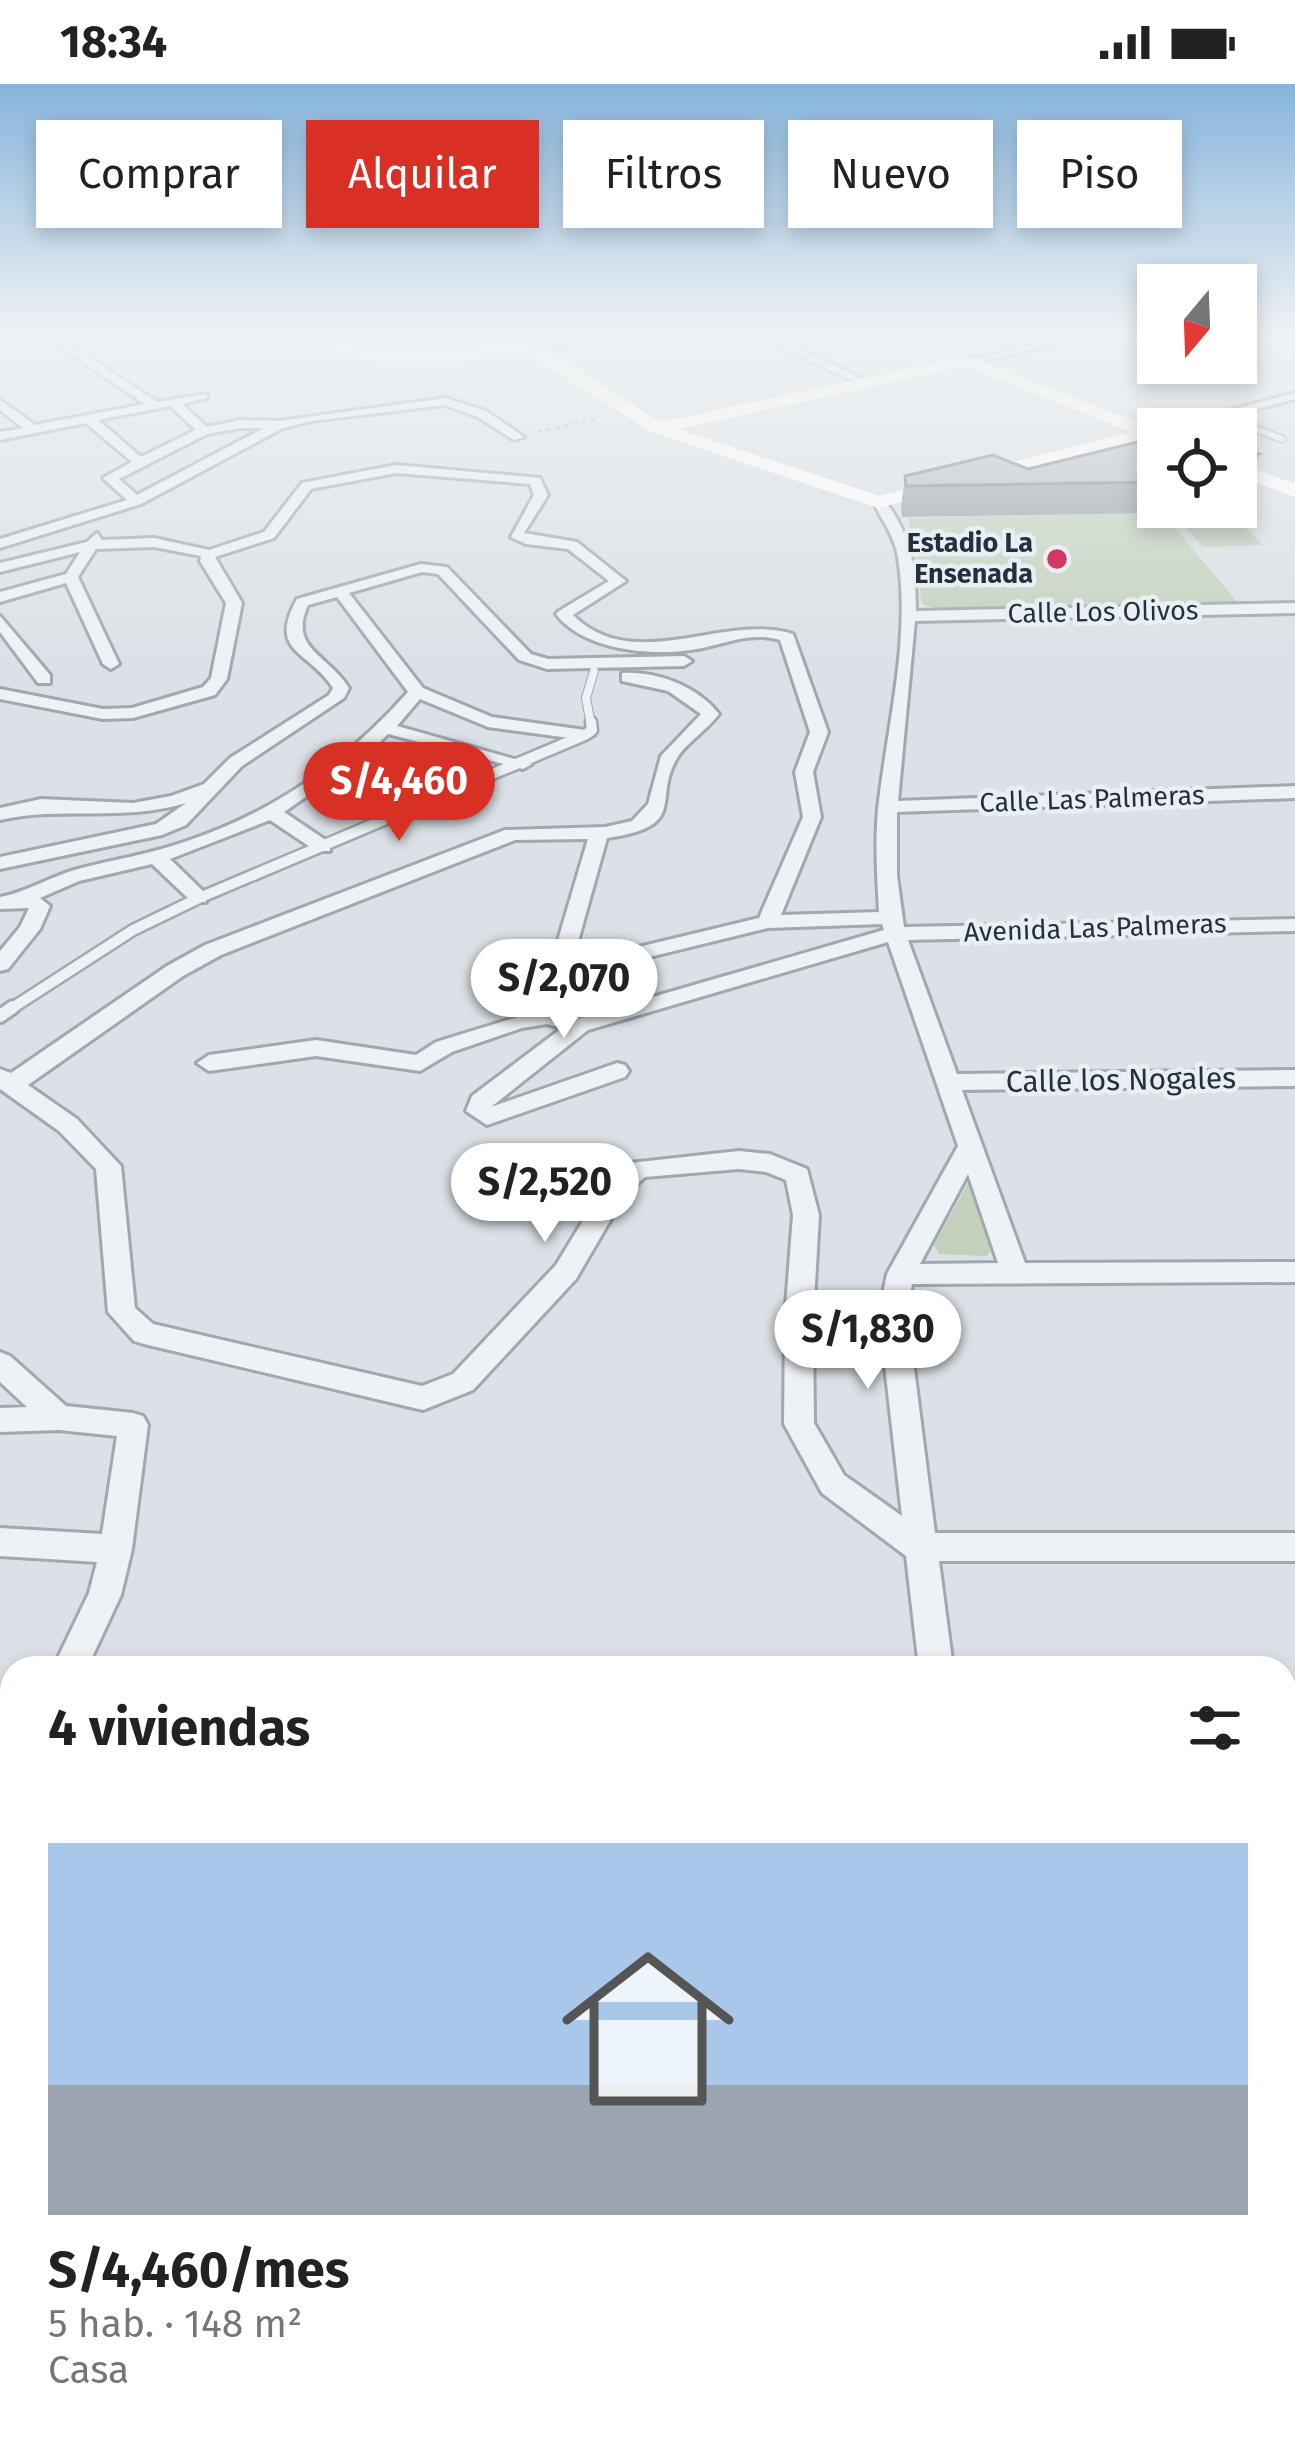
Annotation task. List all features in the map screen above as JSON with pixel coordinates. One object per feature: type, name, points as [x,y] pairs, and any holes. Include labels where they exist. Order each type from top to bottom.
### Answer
[{"type":"street","points":[[116,442],[138,461]]},
{"type":"street","points":[[136,501],[110,478],[179,442]]},
{"type":"street","points":[[0,544],[136,501],[247,442]]},
{"type":"street","points":[[700,442],[878,502],[896,519],[911,616],[888,807],[885,861],[892,926],[1015,1274]]},
{"type":"street","points":[[878,502],[1119,442]]},
{"type":"street","points":[[1257,466],[1295,481]]},
{"type":"street","points":[[0,568],[94,542],[161,543],[209,554],[269,535],[307,486],[354,474],[396,469],[535,481],[542,495],[515,534],[572,545],[619,581],[564,614],[580,631],[633,644],[686,646],[773,631],[788,637],[819,732],[804,772],[812,817],[768,922]]},
{"type":"street","points":[[1257,476],[1295,491]]},
{"type":"street","points":[[0,597],[71,577],[115,508]]},
{"type":"street","points":[[0,694],[118,714],[161,707],[208,691],[219,679],[234,616],[233,603],[207,561],[209,554]]},
{"type":"street","points":[[0,862],[162,829],[179,821],[236,762],[336,698],[341,688],[333,674],[295,641],[292,622],[302,602],[421,568],[442,570],[507,643],[547,664],[657,682],[693,697],[710,714],[666,764],[661,798],[650,818],[638,826],[599,833],[539,830],[512,834],[289,917],[175,971],[6,1081],[68,1125],[108,1166],[122,1312],[144,1333],[423,1398],[463,1382],[566,1272],[616,1187],[639,1169],[739,1160],[770,1163],[798,1175],[806,1215],[799,1424],[833,1484],[919,1547],[1295,1547]]},
{"type":"street","points":[[71,577],[111,664]]},
{"type":"street","points":[[340,591],[417,692],[488,722],[585,735]]},
{"type":"street","name":"Calle Los Olivos","points":[[911,616],[1295,608]]},
{"type":"street","points":[[0,621],[44,679]]},
{"type":"street","points":[[547,664],[681,662],[773,631]]},
{"type":"street","points":[[0,903],[26,899],[59,879],[207,842],[270,811],[358,754],[388,729],[417,692]]},
{"type":"street","points":[[388,729],[524,764]]},
{"type":"street","points":[[358,754],[440,799]]},
{"type":"street","points":[[0,814],[40,805],[133,809],[211,788]]},
{"type":"street","name":"Calle Las Palmeras","points":[[888,807],[1295,792]]},
{"type":"street","points":[[270,811],[322,848]]},
{"type":"street","points":[[548,1017],[599,833]]},
{"type":"street","points":[[156,857],[200,898]]},
{"type":"street","points":[[0,964],[30,929],[40,906],[26,899]]},
{"type":"street","points":[[557,978],[577,968],[768,922],[892,926]]},
{"type":"street","name":"Avenida Las Palmeras","points":[[892,926],[1295,925]]},
{"type":"street","points":[[617,1071],[488,1117],[478,1111],[480,1102],[580,1025],[892,926]]},
{"type":"street","points":[[209,1063],[316,1048],[419,1063],[519,1021],[548,1017],[580,1025]]},
{"type":"street","name":"Calle los Nogales","points":[[946,1082],[1295,1078]]},
{"type":"street","points":[[934,1656],[893,1313],[902,1274],[971,1144]]},
{"type":"street","points":[[902,1274],[1295,1272]]},
{"type":"street","points":[[0,1364],[59,1418]]},
{"type":"street","points":[[0,1420],[59,1418],[133,1425],[105,1595],[76,1656]]},
{"type":"street","points":[[0,1542],[116,1549]]},
{"type":"lane","points":[[0,1016],[133,930],[585,735],[592,730],[586,698],[594,670]]},
{"type":"green space","name":"Estadio La Ensenada","points":[[1137,511],[1137,528],[1175,528],[1239,604],[934,608],[922,604],[908,518]]},
{"type":"green space","points":[[1186,528],[1247,528],[1263,545],[1203,547]]},
{"type":"green space","points":[[968,1183],[990,1233],[990,1252],[986,1256],[939,1254],[934,1245]]},
{"type":"building","points":[[1137,442],[1137,482],[906,486],[905,476],[993,455],[1028,469]]},
{"type":"place","name":"Estadio La Ensenada","points":[[1057,559]]}]
